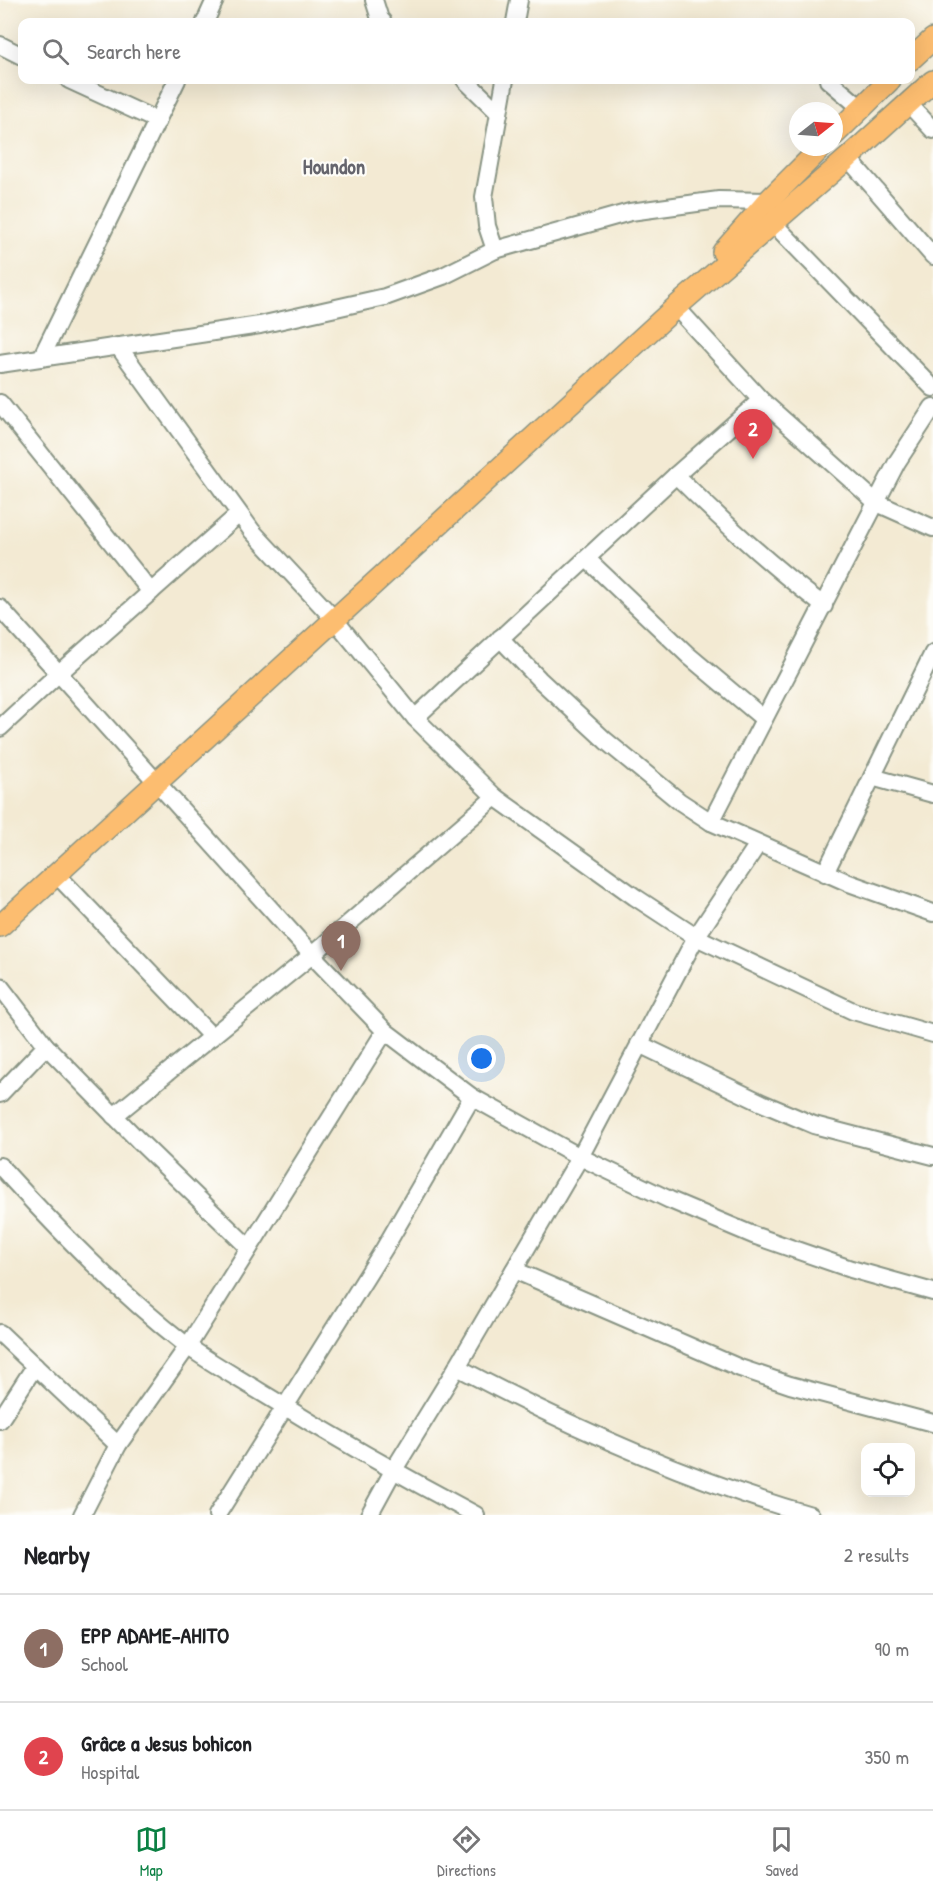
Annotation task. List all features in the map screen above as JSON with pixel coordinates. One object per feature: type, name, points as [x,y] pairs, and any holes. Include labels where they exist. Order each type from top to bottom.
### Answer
[{"type":"main road","points":[[915,55],[933,39]]},
{"type":"main road","points":[[0,926],[676,307],[933,81]]},
{"type":"main road","points":[[843,126],[887,84]]},
{"type":"main road","points":[[676,307],[768,201],[813,156]]},
{"type":"street","points":[[207,18],[215,0]]},
{"type":"street","points":[[374,0],[380,18]]},
{"type":"street","points":[[516,18],[519,0]]},
{"type":"street","points":[[0,45],[18,54]]},
{"type":"street","points":[[78,84],[158,121]]},
{"type":"street","points":[[41,358],[175,84]]},
{"type":"street","points":[[469,84],[499,113]]},
{"type":"street","points":[[495,250],[487,226],[484,197],[504,84]]},
{"type":"street","points":[[833,84],[861,108]]},
{"type":"street","points":[[908,103],[933,130]]},
{"type":"street","points":[[848,158],[933,256]]},
{"type":"street","points":[[0,364],[260,325],[385,297],[443,276],[495,250],[630,212],[719,200],[768,201]]},
{"type":"street","points":[[773,223],[933,388]]},
{"type":"street","points":[[676,307],[761,400],[877,503],[933,528]]},
{"type":"street","points":[[118,346],[252,531],[335,620],[415,718],[495,797],[635,897],[696,937],[852,1011],[933,1034]]},
{"type":"street","points":[[415,718],[676,475],[761,400]]},
{"type":"street","points":[[0,403],[151,592]]},
{"type":"street","points":[[711,822],[897,462],[933,407]]},
{"type":"street","points":[[676,475],[722,521],[781,574],[824,606]]},
{"type":"street","points":[[0,728],[58,673],[239,514]]},
{"type":"street","points":[[587,559],[688,656],[764,719]]},
{"type":"street","points":[[0,608],[312,955],[386,1031],[472,1098],[580,1157],[670,1200],[753,1235],[851,1269],[933,1292]]},
{"type":"street","points":[[500,638],[539,679],[606,741],[679,801],[711,822],[825,873],[933,913]]},
{"type":"street","points":[[825,873],[932,658]]},
{"type":"street","points":[[872,777],[933,794]]},
{"type":"street","points":[[114,1116],[312,955],[495,797]]},
{"type":"street","points":[[369,1515],[393,1470],[457,1367],[580,1157],[696,937],[758,844]]},
{"type":"street","points":[[57,874],[212,1037]]},
{"type":"street","points":[[0,986],[46,1046],[249,1248]]},
{"type":"street","points":[[82,1515],[118,1445],[188,1346],[386,1031]]},
{"type":"street","points":[[639,1044],[762,1103],[814,1125],[933,1156]]},
{"type":"street","points":[[0,1094],[46,1046]]},
{"type":"street","points":[[217,1515],[384,1249],[472,1098]]},
{"type":"street","points":[[0,1166],[51,1222],[115,1284],[188,1346],[285,1407],[476,1515]]},
{"type":"street","points":[[514,1270],[740,1368],[790,1385],[933,1423]]},
{"type":"street","points":[[0,1333],[118,1445]]},
{"type":"street","points":[[0,1420],[35,1366]]},
{"type":"street","points":[[457,1367],[524,1403],[646,1457],[811,1515]]},
{"type":"place","name":"Grâce a Jesus bohicon","points":[[753,459]]},
{"type":"place","name":"EPP ADAME-AHITO","points":[[341,971]]},
{"type":"district","name":"Houndon","points":[[334,167]]}]
